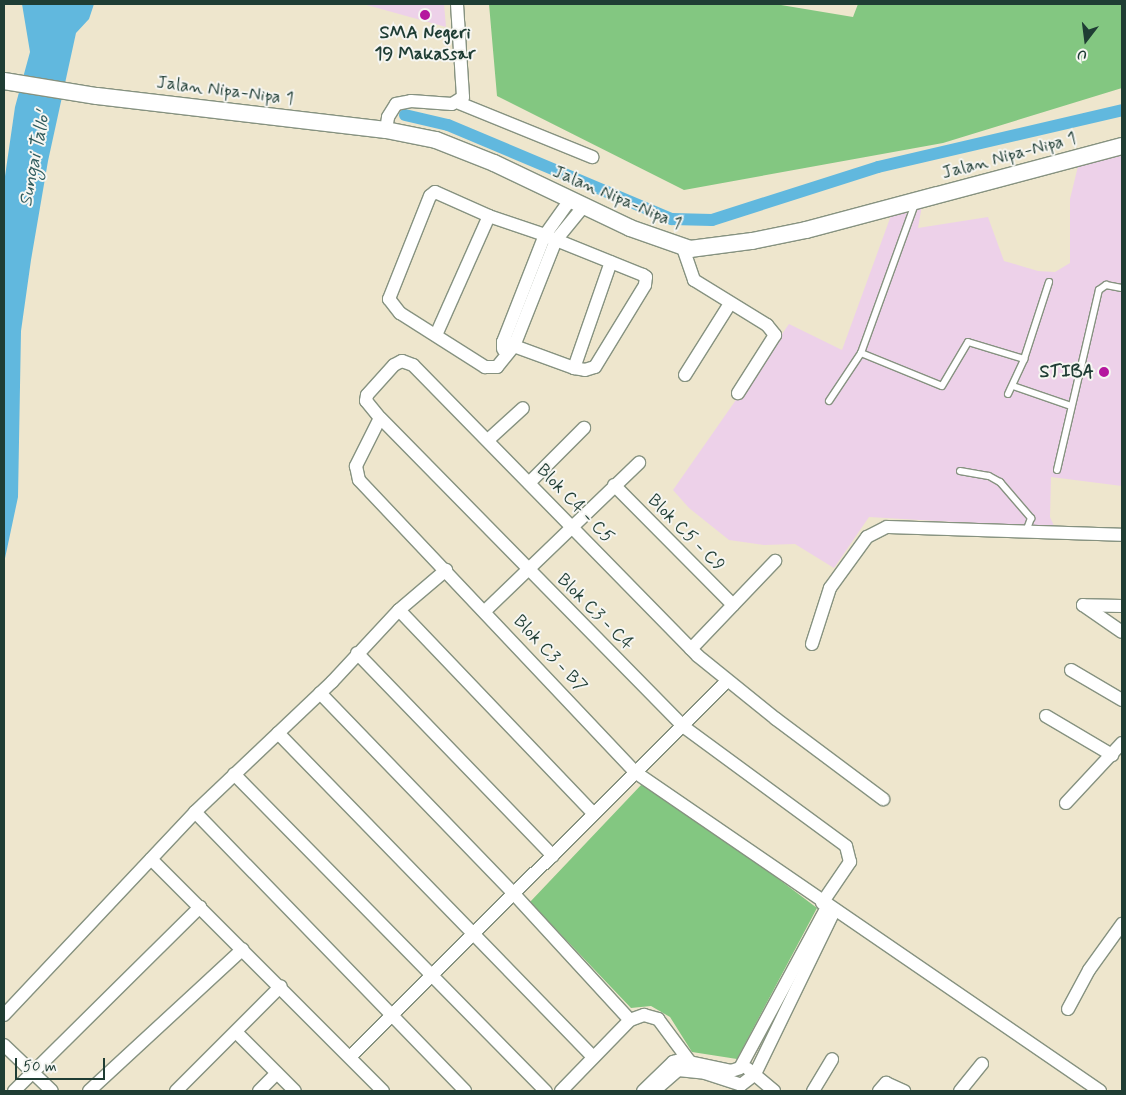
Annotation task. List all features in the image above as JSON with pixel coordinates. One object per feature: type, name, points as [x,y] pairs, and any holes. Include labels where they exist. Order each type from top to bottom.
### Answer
[{"type":"street","points":[[457,4],[464,90],[459,103]]},
{"type":"street","name":"Jalan Nipa-Nipa 1","points":[[4,81],[97,96],[386,130],[436,140],[461,149],[577,204],[683,248],[752,241],[916,202],[1122,146]]},
{"type":"street","points":[[386,130],[390,112],[396,104],[459,103],[592,157]]},
{"type":"street","points":[[508,344],[574,368],[585,370],[595,367],[647,282],[643,274],[550,238],[489,216],[435,192],[430,196],[390,299],[400,313],[489,368],[496,367],[503,357],[508,344],[550,238],[577,204]]},
{"type":"street","points":[[436,335],[489,216]]},
{"type":"street","points":[[683,248],[694,280],[729,304],[767,326],[775,336],[738,393]]},
{"type":"street","points":[[574,368],[611,262]]},
{"type":"street","points":[[685,374],[729,304]]},
{"type":"street","name":"Blok C4 - C5","points":[[394,365],[402,361],[413,365],[691,649],[727,681],[883,798]]},
{"type":"street","name":"Blok C3 - C4","points":[[394,365],[366,398],[380,418],[684,727],[846,846],[850,857],[828,907]]},
{"type":"street","points":[[488,440],[523,408]]},
{"type":"street","name":"Blok C3 - B7","points":[[380,418],[356,472],[360,480],[485,610],[635,772],[722,830],[828,907],[1100,1091]]},
{"type":"street","points":[[529,483],[584,428]]},
{"type":"street","points":[[485,610],[639,463]]},
{"type":"street","name":"Blok C5 - C9","points":[[614,485],[733,605]]},
{"type":"street","points":[[812,644],[830,588],[867,537],[887,527],[1122,536]]},
{"type":"street","points":[[691,649],[775,561]]},
{"type":"street","points":[[4,1015],[195,812],[320,694],[357,653],[442,566]]},
{"type":"street","points":[[1122,606],[1083,604],[1122,632]]},
{"type":"street","points":[[399,610],[594,814]]},
{"type":"street","points":[[357,653],[553,856]]},
{"type":"street","points":[[1071,670],[1122,700]]},
{"type":"street","points":[[351,1056],[635,772],[684,727],[727,681]]},
{"type":"street","points":[[320,694],[514,894],[630,1020]]},
{"type":"street","points":[[1046,716],[1112,755]]},
{"type":"street","points":[[278,733],[593,1057]]},
{"type":"street","points":[[1066,803],[1122,743]]},
{"type":"street","points":[[234,774],[434,975],[546,1091]]},
{"type":"street","points":[[195,812],[466,1091]]},
{"type":"street","points":[[150,859],[281,986],[384,1091]]},
{"type":"street","points":[[14,1091],[200,907]]},
{"type":"street","points":[[739,1088],[739,1068],[828,907]]},
{"type":"street","points":[[739,1088],[755,1074],[828,907]]},
{"type":"street","points":[[1068,1009],[1089,970],[1122,924]]},
{"type":"street","points":[[89,1091],[243,949]]},
{"type":"street","points":[[176,1091],[281,986]]},
{"type":"street","points":[[562,1091],[630,1020],[644,1015],[658,1020],[690,1062]]},
{"type":"street","points":[[236,1032],[296,1091]]},
{"type":"street","points":[[4,1045],[52,1091]]},
{"type":"street","points":[[813,1091],[832,1060]]},
{"type":"street","points":[[643,1091],[673,1062],[690,1062],[739,1068],[755,1074],[774,1091]]},
{"type":"street","points":[[960,1091],[982,1064]]},
{"type":"street","points":[[654,1091],[678,1070],[705,1073],[739,1088]]},
{"type":"street","points":[[259,1091],[277,1073]]},
{"type":"street","points":[[879,1091],[886,1083],[904,1091]]},
{"type":"lane","points":[[829,401],[862,354],[916,202]]},
{"type":"lane","points":[[1008,394],[1024,359],[1049,282]]},
{"type":"lane","points":[[1057,470],[1099,290],[1106,285],[1122,288]]},
{"type":"lane","points":[[862,354],[942,386],[968,342],[1024,359]]},
{"type":"lane","points":[[1013,386],[1071,406]]},
{"type":"lane","points":[[960,471],[989,476],[1000,482],[1031,518],[1026,532]]},
{"type":"shaded area","name":"SMA Negeri 19 Makassar","points":[[363,4],[444,4],[446,27]]},
{"type":"shaded area","points":[[1122,147],[1122,486],[1051,477],[1050,517],[1055,528],[869,517],[834,568],[795,544],[764,545],[729,540],[689,508],[673,490],[789,324],[842,350],[893,210],[923,200],[918,228],[988,217],[1004,261],[1038,271],[1055,272],[1070,263],[1070,199],[1080,158]]},
{"type":"green space","points":[[489,4],[775,4],[853,17],[858,4],[1122,4],[1122,88],[943,143],[684,190],[497,96]]},
{"type":"green space","points":[[642,784],[715,831],[817,908],[737,1059],[692,1052],[670,1017],[651,1006],[631,1008],[530,902]]},
{"type":"water","name":"Sungai Tallo'","points":[[22,4],[94,4],[89,19],[76,33],[48,161],[31,260],[21,331],[18,497],[4,563],[4,183],[15,107],[30,52]]},
{"type":"waterway","points":[[405,115],[448,125],[672,219],[712,220],[878,167],[1122,110]]},
{"type":"place","name":"SMA Negeri 19 Makassar","points":[[425,15]]},
{"type":"place","name":"STIBA","points":[[1104,372]]}]
